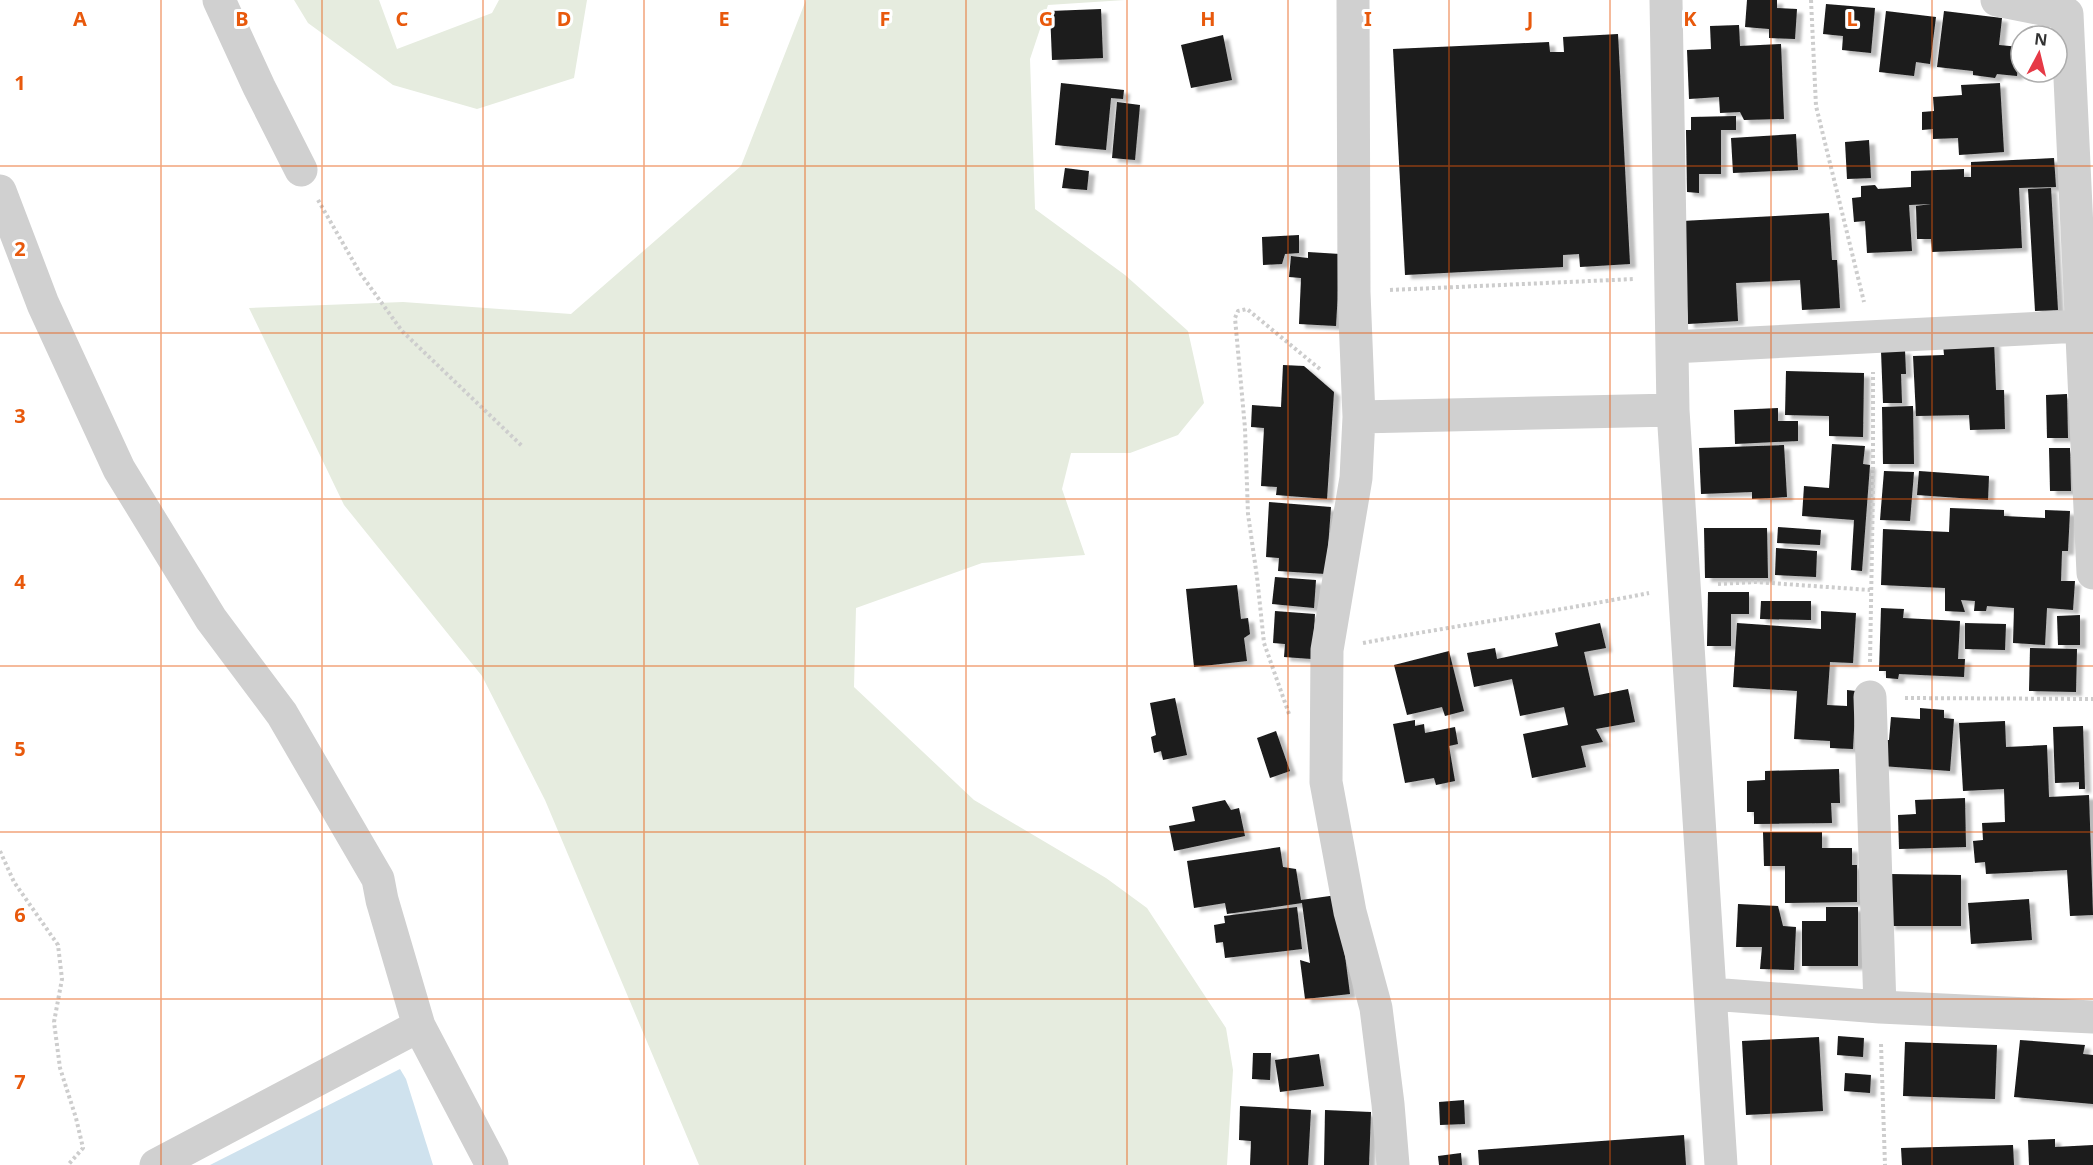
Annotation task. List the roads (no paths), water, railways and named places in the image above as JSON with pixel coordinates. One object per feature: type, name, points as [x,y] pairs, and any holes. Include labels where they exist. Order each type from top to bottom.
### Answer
[{"type":"street","points":[[219,0],[301,171]]},
{"type":"street","points":[[1353,0],[1354,292],[1358,409],[1356,478],[1327,650],[1326,782],[1350,912],[1376,1008],[1393,1165]]},
{"type":"street","points":[[1666,0],[1673,410],[1721,1165]]},
{"type":"street","points":[[1997,0],[2067,14],[2093,573]]},
{"type":"street","points":[[0,191],[43,304],[119,469],[211,619],[282,714],[378,879],[418,1026],[492,1165]]},
{"type":"street","points":[[1672,347],[2081,326]]},
{"type":"street","points":[[1358,409],[1673,410]]},
{"type":"street","points":[[1870,697],[1880,1007]]},
{"type":"street","points":[[1711,994],[1880,1007],[2093,1017]]},
{"type":"street","points":[[156,1165],[418,1026]]},
{"type":"water","points":[[400,1069],[406,1079],[433,1165],[210,1165]]}]
